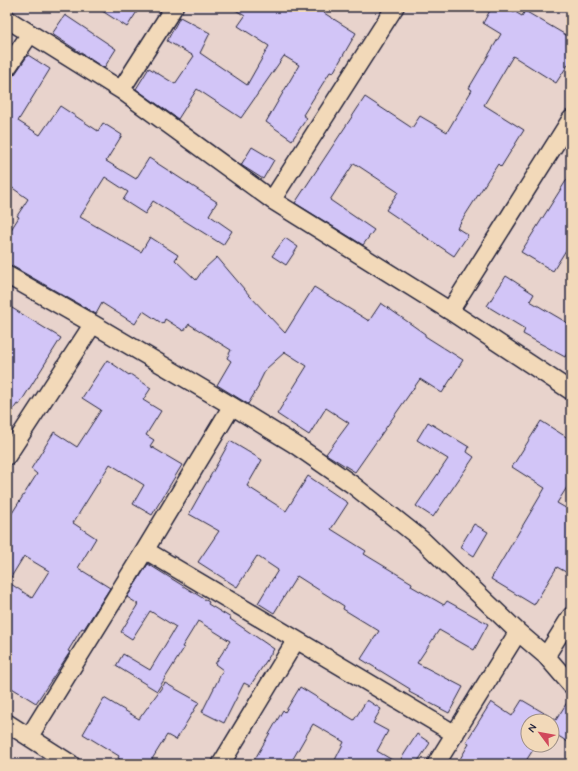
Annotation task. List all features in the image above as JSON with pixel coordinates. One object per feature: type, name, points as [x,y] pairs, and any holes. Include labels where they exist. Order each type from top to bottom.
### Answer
[{"type":"street","points":[[121,90],[174,7]]},
{"type":"street","points":[[272,200],[395,7]]},
{"type":"street","points":[[7,19],[121,90],[272,200],[450,311],[571,391]]},
{"type":"street","points":[[7,68],[30,34]]},
{"type":"street","points":[[450,311],[566,139],[571,119]]},
{"type":"street","points":[[7,275],[232,406],[294,444],[353,485],[421,539],[518,632],[546,656],[571,685]]},
{"type":"street","points":[[7,456],[93,324]]},
{"type":"street","points":[[29,737],[232,406]]},
{"type":"street","points":[[145,550],[455,734]]},
{"type":"street","points":[[546,656],[571,616]]},
{"type":"street","points":[[436,764],[518,632]]},
{"type":"street","points":[[221,764],[296,640]]},
{"type":"street","points":[[7,723],[71,764]]},
{"type":"building","points":[[96,7],[140,7],[127,27]]},
{"type":"building","points":[[231,7],[328,7],[324,13],[356,33],[333,73],[330,72],[303,115],[307,118],[292,140],[266,122],[299,65],[284,56],[241,118],[197,89],[178,119],[136,89],[149,68],[175,84],[194,56],[167,41],[180,17],[210,33],[200,53],[247,85],[269,46],[238,26],[245,16]]},
{"type":"building","points":[[492,7],[506,7],[522,16],[525,11],[571,38],[571,60],[556,83],[513,56],[484,105],[524,130],[501,167],[498,164],[457,228],[468,235],[454,256],[386,210],[398,192],[354,163],[330,200],[374,230],[363,245],[295,203],[365,97],[412,128],[420,116],[447,132],[472,90],[469,88],[501,34],[483,23]]},
{"type":"building","points":[[65,15],[116,49],[104,68],[52,34]]},
{"type":"building","points":[[28,55],[50,69],[18,121],[40,135],[60,106],[98,131],[103,123],[122,135],[106,161],[136,179],[149,158],[217,202],[209,215],[232,231],[223,245],[153,201],[145,214],[123,200],[128,192],[105,177],[80,217],[141,252],[150,237],[178,255],[175,260],[196,280],[203,270],[217,257],[250,296],[285,333],[314,287],[369,321],[381,303],[425,334],[425,336],[463,360],[442,393],[420,379],[355,472],[326,454],[349,423],[326,408],[309,435],[277,414],[307,366],[285,352],[266,369],[258,385],[259,386],[248,404],[217,385],[231,361],[227,358],[231,350],[189,324],[184,331],[165,319],[163,324],[143,311],[135,324],[102,303],[96,314],[12,266],[7,265],[7,236],[28,199],[7,184],[7,78],[12,77],[15,74]]},
{"type":"building","points":[[252,147],[274,160],[263,179],[241,165]]},
{"type":"building","points":[[571,173],[571,242],[553,271],[521,252]]},
{"type":"building","points":[[285,238],[298,247],[286,265],[272,256]]},
{"type":"building","points":[[506,276],[534,294],[530,301],[571,325],[571,346],[565,357],[523,334],[525,329],[487,306]]},
{"type":"building","points":[[7,305],[61,338],[19,405],[17,404],[7,419]]},
{"type":"building","points":[[107,360],[151,388],[143,400],[161,411],[146,435],[154,440],[150,446],[182,465],[152,515],[133,504],[144,485],[110,464],[73,523],[96,538],[78,568],[110,588],[84,629],[82,628],[68,651],[70,652],[36,703],[7,685],[7,521],[37,474],[31,469],[54,432],[77,447],[101,410],[82,398]],"holes":[[[24,556],[49,571],[32,598],[8,582]]]},
{"type":"building","points":[[541,421],[571,440],[571,481],[557,503],[571,511],[571,575],[557,567],[534,605],[491,579],[545,488],[512,467]]},
{"type":"building","points":[[428,422],[469,447],[467,452],[474,457],[433,517],[416,506],[448,459],[417,440]]},
{"type":"building","points":[[230,441],[262,460],[247,486],[286,511],[308,476],[348,503],[331,529],[366,551],[364,554],[412,583],[411,586],[444,605],[447,601],[488,624],[474,650],[439,630],[417,663],[463,687],[449,713],[409,692],[410,689],[361,659],[379,631],[343,609],[344,606],[297,576],[274,613],[258,603],[278,570],[257,556],[237,587],[198,562],[219,531],[189,514]]},
{"type":"building","points":[[474,524],[488,532],[474,556],[460,547]]},
{"type":"building","points":[[148,564],[209,602],[208,604],[231,618],[230,619],[274,649],[250,686],[244,683],[224,723],[202,712],[223,670],[215,664],[230,641],[198,621],[182,647],[184,648],[157,691],[116,666],[123,654],[150,670],[176,627],[150,611],[132,639],[121,632],[138,604],[127,597]]},
{"type":"building","points":[[165,683],[199,702],[176,740],[167,735],[149,764],[128,764],[118,758],[119,756],[83,734],[104,698],[139,719]]},
{"type":"building","points":[[300,687],[354,720],[367,700],[381,709],[373,723],[388,731],[377,751],[399,764],[333,764],[344,742],[313,724],[290,764],[252,764],[283,710],[285,712]]},
{"type":"building","points":[[571,696],[571,744],[560,737],[560,714]]},
{"type":"building","points":[[522,700],[544,713],[520,713],[520,753],[531,753],[524,764],[457,764],[469,744],[466,742],[491,702],[512,716]]},
{"type":"building","points":[[417,734],[430,743],[416,764],[409,764],[401,759]]}]
